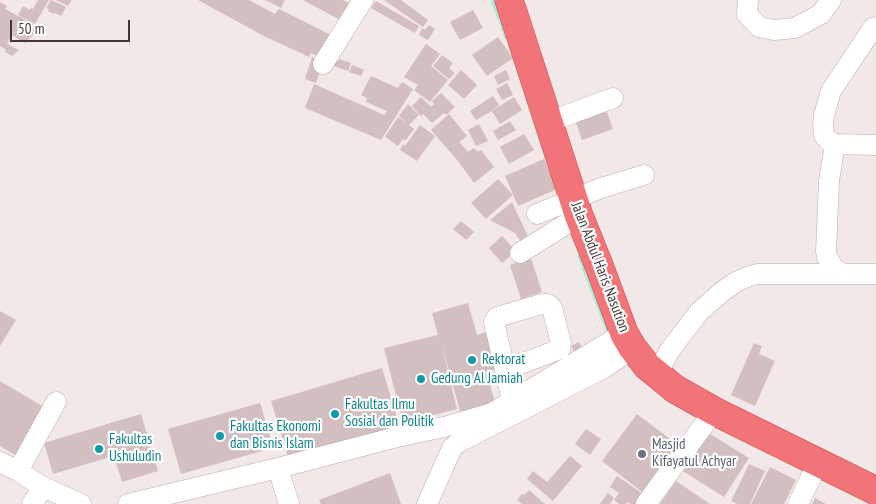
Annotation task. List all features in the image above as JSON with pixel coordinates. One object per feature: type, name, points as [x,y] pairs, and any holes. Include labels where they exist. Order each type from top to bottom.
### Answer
[{"type":"highway","name":"Jalan Abdul Haris Nasution","points":[[509,0],[576,207],[600,268],[639,354]]},
{"type":"highway","points":[[639,354],[675,389],[714,411],[876,491]]},
{"type":"street","points":[[323,64],[363,0]]},
{"type":"street","points":[[748,0],[748,14],[759,27],[774,30],[795,28],[821,14],[831,0]]},
{"type":"street","points":[[876,26],[831,91],[823,125],[824,136],[835,144],[876,145]]},
{"type":"street","points":[[548,122],[613,98]]},
{"type":"street","points":[[835,144],[829,181],[826,251],[833,267],[842,274]]},
{"type":"street","points":[[520,253],[601,188],[644,175]]},
{"type":"street","points":[[536,214],[576,207]]},
{"type":"street","points":[[128,504],[278,468],[397,436],[444,427],[515,406],[639,354],[670,350],[699,312],[723,291],[747,277],[757,274],[876,274]]},
{"type":"street","points":[[505,370],[515,406]]},
{"type":"street","points":[[18,471],[56,402]]},
{"type":"street","points":[[427,504],[452,448],[515,406]]},
{"type":"street","points":[[646,504],[714,411]]},
{"type":"street","points":[[444,427],[459,442]]},
{"type":"street","points":[[0,462],[43,486],[81,504]]},
{"type":"street","points":[[798,504],[818,463]]},
{"type":"street","points":[[278,468],[289,504]]},
{"type":"street","points":[[32,504],[43,486]]},
{"type":"building","points":[[38,0],[49,0],[35,24],[18,15],[23,6],[30,10],[31,8],[33,9]]},
{"type":"building","points":[[51,0],[66,7],[61,16],[48,11],[49,9],[46,8]]},
{"type":"building","points":[[56,0],[72,0],[68,6]]},
{"type":"building","points":[[198,0],[249,0],[275,14],[279,9],[337,38],[325,60],[311,53],[309,57],[262,35]]},
{"type":"building","points":[[265,0],[285,0],[281,8]]},
{"type":"building","points":[[303,0],[343,0],[353,5],[344,22]]},
{"type":"building","points":[[384,0],[401,0],[428,20],[423,27]]},
{"type":"building","points":[[376,1],[419,26],[415,33],[371,8]]},
{"type":"building","points":[[0,2],[7,6],[5,9],[41,28],[25,43],[12,35],[7,44],[19,50],[12,56],[0,46]]},
{"type":"building","points":[[473,10],[483,28],[460,40],[450,22]]},
{"type":"building","points":[[429,25],[435,29],[428,40],[419,35],[422,28],[425,30]]},
{"type":"building","points":[[498,37],[513,58],[487,76],[472,55]]},
{"type":"building","points":[[426,44],[440,54],[431,66],[448,80],[430,102],[414,90],[418,85],[404,77]]},
{"type":"building","points":[[442,55],[453,63],[449,68],[455,73],[449,79],[433,66]]},
{"type":"building","points":[[312,57],[324,61],[316,83],[305,79]]},
{"type":"building","points":[[334,59],[351,63],[348,71],[331,65]]},
{"type":"building","points":[[352,65],[364,70],[361,76],[349,72]]},
{"type":"building","points":[[461,70],[477,85],[464,99],[448,85]]},
{"type":"building","points":[[506,70],[510,79],[498,85],[494,76]]},
{"type":"building","points":[[371,76],[398,88],[402,82],[413,89],[381,140],[305,108],[314,84],[384,115],[387,111],[366,102],[367,98],[361,95]]},
{"type":"building","points":[[507,83],[513,95],[502,100],[496,89]]},
{"type":"building","points":[[441,93],[455,107],[432,123],[423,114],[421,116],[412,106],[421,97],[431,107],[434,104],[432,101]]},
{"type":"building","points":[[493,96],[499,105],[476,120],[470,111]]},
{"type":"building","points":[[514,97],[522,110],[500,124],[492,111]]},
{"type":"building","points":[[408,104],[419,115],[409,125],[414,129],[405,141],[403,139],[398,146],[385,137],[398,117],[407,123],[399,116]]},
{"type":"building","points":[[604,104],[613,129],[582,140],[573,114]]},
{"type":"building","points":[[449,114],[467,136],[459,142],[468,152],[474,148],[478,152],[481,150],[494,167],[474,183],[431,130]]},
{"type":"building","points":[[510,121],[516,130],[498,140],[493,131]]},
{"type":"building","points":[[479,124],[488,141],[476,146],[468,130]]},
{"type":"building","points":[[420,125],[435,136],[417,161],[400,150]]},
{"type":"building","points":[[524,134],[534,150],[509,164],[500,147]]},
{"type":"building","points":[[544,159],[557,189],[518,206],[505,176]]},
{"type":"building","points":[[498,179],[513,195],[486,219],[471,203]]},
{"type":"building","points":[[512,202],[530,241],[524,246],[515,233],[490,220]]},
{"type":"building","points":[[461,221],[474,232],[466,240],[453,229]]},
{"type":"building","points":[[502,236],[516,251],[502,263],[489,248]]},
{"type":"building","points":[[531,258],[542,292],[521,299],[510,265]]},
{"type":"building","points":[[468,303],[477,335],[490,331],[501,368],[486,372],[497,409],[462,418],[441,342],[457,409],[403,423],[384,348],[438,335],[432,313]]},
{"type":"building","points":[[0,311],[16,320],[0,346]]},
{"type":"building","points":[[579,342],[585,354],[577,357],[571,346]]},
{"type":"building","points":[[754,343],[762,346],[759,354],[775,361],[755,406],[731,395]]},
{"type":"building","name":"Fakultas Ilmu Sosial dan Politik","points":[[382,368],[400,427],[289,460],[271,401]]},
{"type":"building","points":[[0,381],[44,407],[15,455],[0,446]]},
{"type":"building","name":"Fakultas Ekonomi dan Bisnis Islam","points":[[260,403],[272,443],[260,446],[262,451],[181,474],[168,429]]},
{"type":"building","name":"Fakultas Ushuludin","points":[[141,414],[158,471],[122,482],[114,456],[53,474],[44,443]]},
{"type":"building","name":"Masjid Kifayatul Achyar","points":[[637,414],[682,448],[646,495],[602,461]]},
{"type":"building","points":[[586,429],[601,439],[590,455],[575,444]]},
{"type":"building","points":[[707,432],[749,458],[724,497],[683,471]]},
{"type":"building","points":[[570,456],[582,466],[553,501],[527,479],[533,471],[547,482]]},
{"type":"building","points":[[749,464],[765,471],[750,504],[738,504],[731,501]]},
{"type":"building","points":[[770,467],[796,480],[784,504],[751,504]]},
{"type":"building","points":[[390,473],[401,504],[321,504],[319,500]]},
{"type":"building","points":[[617,476],[646,496],[640,504],[628,502],[626,504],[619,504],[614,500],[619,493],[610,487]]},
{"type":"building","points":[[676,481],[710,504],[660,504]]},
{"type":"building","points":[[529,490],[545,504],[522,504],[517,500]]},
{"type":"building","points":[[608,493],[614,498],[610,504],[600,504]]},
{"type":"building","points":[[815,498],[826,504],[812,504]]},
{"type":"waterway","points":[[493,0],[507,37]]},
{"type":"waterway","points":[[580,256],[612,336]]},
{"type":"place","name":"Rektorat","points":[[472,360]]},
{"type":"place","name":"Gedung Al Jamiah","points":[[421,379]]},
{"type":"place","name":"Fakultas Ilmu Sosial dan Politik","points":[[335,414]]},
{"type":"place","name":"Fakultas Ekonomi dan Bisnis Islam","points":[[220,436]]},
{"type":"place","name":"Fakultas Ushuludin","points":[[99,449]]},
{"type":"place","name":"Masjid Kifayatul Achyar","points":[[642,454]]}]
